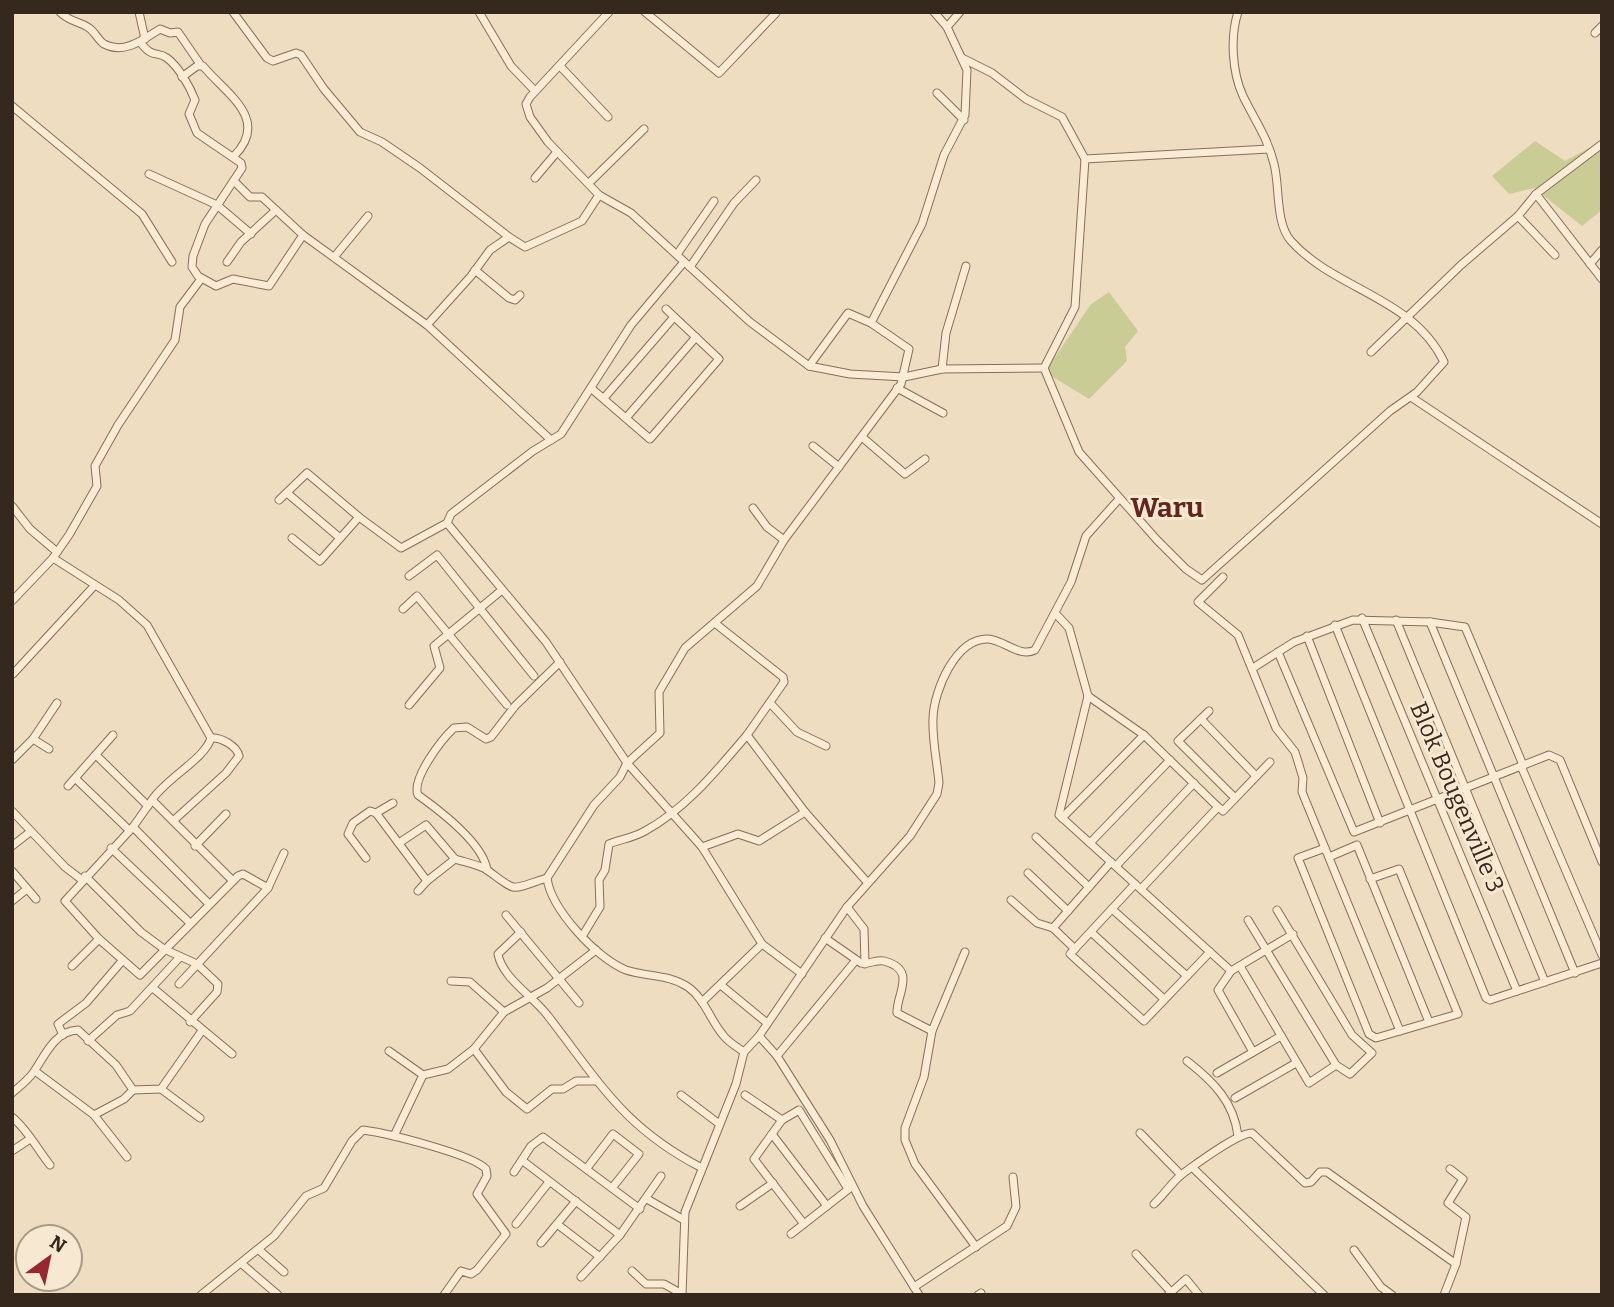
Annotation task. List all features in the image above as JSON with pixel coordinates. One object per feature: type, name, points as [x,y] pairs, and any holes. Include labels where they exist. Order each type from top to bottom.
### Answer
[{"type":"street","points":[[60,12],[66,18],[90,29],[109,46],[127,47],[160,29],[170,33],[178,32],[200,64],[243,109],[248,125],[247,139],[234,156]]},
{"type":"street","points":[[139,12],[143,40],[149,52],[167,58],[195,100],[189,114],[193,129],[234,156],[242,166],[217,205],[193,256],[193,270],[201,279],[216,286],[233,279],[269,286],[303,234]]},
{"type":"street","points":[[233,12],[267,58],[273,61],[296,53],[301,55],[324,89],[360,132],[382,142],[420,168],[525,247],[540,243],[582,221],[599,195]]},
{"type":"street","points":[[479,12],[510,66],[534,91]]},
{"type":"street","points":[[609,12],[534,91],[526,104],[526,110],[557,152],[599,195],[631,214],[678,253],[750,322],[809,366],[860,375],[904,377],[942,369],[964,371],[1015,366],[1044,369]]},
{"type":"street","points":[[645,12],[719,73],[776,13]]},
{"type":"street","points":[[872,323],[922,224],[944,155],[964,120],[969,78],[947,27],[934,12]]},
{"type":"street","points":[[947,27],[960,12]]},
{"type":"street","points":[[962,58],[992,73],[1026,99],[1062,117],[1085,159],[1075,307],[1044,369],[1079,452],[1185,569],[1202,580],[1390,411],[1411,397],[1444,362],[1409,316],[1309,257],[1292,242],[1285,231],[1269,149],[1263,131],[1242,95],[1233,48],[1238,12]]},
{"type":"street","points":[[1595,33],[1602,26]]},
{"type":"street","points":[[182,77],[200,64]]},
{"type":"street","points":[[559,66],[608,117]]},
{"type":"street","points":[[937,93],[964,120]]},
{"type":"street","points":[[12,106],[142,214],[172,262]]},
{"type":"street","points":[[589,183],[644,129]]},
{"type":"street","points":[[1371,352],[1469,257],[1518,216],[1536,194],[1602,144]]},
{"type":"street","points":[[1085,159],[1269,149]]},
{"type":"street","points":[[535,178],[557,152]]},
{"type":"street","points":[[149,174],[217,205],[251,234]]},
{"type":"street","points":[[279,500],[307,473],[401,548],[447,523],[451,514],[570,424],[631,325],[687,264],[734,203],[756,180]]},
{"type":"street","points":[[234,181],[250,197],[261,197],[303,234],[426,325],[551,440]]},
{"type":"street","points":[[1536,194],[1602,279]]},
{"type":"street","points":[[678,253],[714,201]]},
{"type":"street","points":[[227,262],[241,242],[276,210]]},
{"type":"street","points":[[335,256],[368,216]]},
{"type":"street","points":[[1518,216],[1555,255]]},
{"type":"street","points":[[426,325],[490,250],[509,237]]},
{"type":"street","points":[[1590,264],[1602,250]]},
{"type":"street","points":[[942,369],[946,333],[966,266]]},
{"type":"street","points":[[475,270],[509,298],[515,300],[520,295]]},
{"type":"street","points":[[12,600],[55,555],[97,486],[95,466],[118,425],[175,340],[180,307],[201,279]]},
{"type":"street","points":[[592,389],[650,439],[719,359],[666,309]]},
{"type":"street","points":[[399,843],[426,825],[455,859],[487,870],[509,887],[521,887],[547,878],[578,827],[620,777],[627,763],[660,733],[659,692],[685,648],[757,586],[784,540],[904,377],[909,347],[872,323],[848,313],[809,366]]},
{"type":"street","points":[[604,398],[674,317]]},
{"type":"street","points":[[626,418],[696,337]]},
{"type":"street","points":[[897,388],[943,414]]},
{"type":"street","points":[[1411,397],[1602,524]]},
{"type":"street","points":[[862,437],[905,474],[925,459]]},
{"type":"street","points":[[813,446],[839,467]]},
{"type":"street","points":[[287,493],[340,538]]},
{"type":"street","points":[[632,1271],[646,1283],[664,1284],[682,1294],[684,1220],[718,1123],[736,1084],[744,1052],[759,1036],[847,907],[910,836],[937,794],[939,783],[933,715],[946,675],[960,653],[972,642],[989,639],[1031,652],[1056,614],[1072,582],[1086,536],[1119,499]]},
{"type":"street","points":[[12,506],[55,555],[120,600],[147,625],[211,738]]},
{"type":"street","points":[[753,508],[767,527],[784,540]]},
{"type":"street","points":[[292,538],[319,561],[359,517]]},
{"type":"street","points":[[447,523],[560,662],[627,763],[702,847],[762,944],[802,974]]},
{"type":"street","points":[[409,576],[437,555],[534,676]]},
{"type":"street","points":[[1223,577],[1198,602],[1238,635],[1254,667],[1276,728],[1295,752],[1303,778],[1302,792],[1400,1031]]},
{"type":"street","points":[[13,674],[96,585]]},
{"type":"street","points":[[409,705],[440,668],[434,646],[502,590]]},
{"type":"street","points":[[403,609],[417,596],[507,705]]},
{"type":"street","points":[[1056,614],[1069,628],[1088,696],[1059,815],[1231,971]]},
{"type":"street","points":[[1254,667],[1307,636],[1362,618],[1430,622],[1468,629],[1602,954]]},
{"type":"street","name":"Blok Bougenville 3","points":[[1362,618],[1517,991]]},
{"type":"street","points":[[1396,620],[1545,982]]},
{"type":"street","points":[[1430,622],[1575,973]]},
{"type":"street","points":[[583,935],[600,908],[599,880],[605,870],[609,844],[640,834],[671,814],[715,773],[747,736],[784,682],[783,677],[716,624]]},
{"type":"street","points":[[1335,625],[1483,994],[1490,1000],[1600,965]]},
{"type":"street","points":[[1307,636],[1380,823]]},
{"type":"street","points":[[1278,652],[1354,832],[1549,755],[1558,758],[1602,862]]},
{"type":"street","points":[[487,870],[484,858],[468,838],[417,793],[417,781],[437,747],[454,728],[467,727],[486,739],[491,737],[515,706],[560,662]]},
{"type":"street","points":[[1088,696],[1144,735],[1223,811],[1270,762]]},
{"type":"street","points":[[12,760],[33,740],[57,703]]},
{"type":"street","points":[[771,704],[797,732],[827,746]]},
{"type":"street","points":[[1209,711],[1178,741],[1235,798]]},
{"type":"street","points":[[1201,719],[1256,776]]},
{"type":"street","points":[[68,786],[113,735]]},
{"type":"street","points":[[1062,818],[1144,735]]},
{"type":"street","points":[[747,736],[805,812],[867,882]]},
{"type":"street","points":[[211,738],[205,749],[168,781],[131,829],[65,901],[99,939],[140,975],[232,880],[243,874],[268,888]]},
{"type":"street","points":[[173,821],[226,774],[239,756],[236,749],[223,740],[211,738]]},
{"type":"street","points":[[33,740],[49,750]]},
{"type":"street","points":[[96,755],[173,821],[195,846],[232,880]]},
{"type":"street","points":[[1090,844],[1170,760]]},
{"type":"street","points":[[76,779],[209,904]]},
{"type":"street","points":[[1053,928],[1089,887],[1194,783]]},
{"type":"street","points":[[366,858],[351,840],[349,831],[353,823],[368,812],[376,813],[393,803]]},
{"type":"street","points":[[1210,952],[1144,1021],[1070,954],[1112,909],[1138,887],[1218,807]]},
{"type":"street","points":[[12,811],[30,832],[141,932],[164,949],[197,964],[219,988],[190,1022]]},
{"type":"street","points":[[702,847],[738,834],[759,841],[805,812]]},
{"type":"street","points":[[376,813],[427,881]]},
{"type":"street","points":[[195,846],[226,814]]},
{"type":"street","points":[[12,846],[30,832]]},
{"type":"street","points":[[1036,837],[1089,887]]},
{"type":"street","points":[[1329,857],[1357,845],[1429,1022]]},
{"type":"street","points":[[111,848],[189,922]]},
{"type":"street","points":[[1325,848],[1298,859],[1369,1034],[1376,1038],[1458,1014],[1399,869],[1370,879]]},
{"type":"street","points":[[179,984],[268,888],[284,853]]},
{"type":"street","points":[[418,891],[455,859]]},
{"type":"street","points":[[12,871],[36,899]]},
{"type":"street","points":[[1028,873],[1068,911]]},
{"type":"street","points":[[547,878],[555,902],[596,950],[611,963],[628,971],[667,977],[685,985],[702,1002],[723,1037],[744,1052]]},
{"type":"street","points":[[12,901],[27,889]]},
{"type":"street","points":[[1011,900],[1037,923],[1053,928],[1075,949]]},
{"type":"street","points":[[847,907],[864,929],[865,964]]},
{"type":"street","points":[[1112,909],[1187,976]]},
{"type":"street","points":[[1248,920],[1336,1065],[1350,1074],[1372,1053],[1352,1035],[1277,910]]},
{"type":"street","points":[[506,915],[579,1003]]},
{"type":"street","points":[[521,932],[501,950],[498,958],[548,1015],[620,1110],[673,1153],[702,1168]]},
{"type":"street","points":[[1091,932],[1164,999]]},
{"type":"street","points":[[1253,1052],[1218,989],[1231,971],[1293,934]]},
{"type":"street","points":[[72,966],[99,939]]},
{"type":"street","points":[[825,939],[856,960],[865,964],[883,961],[902,975],[904,985],[897,1013],[932,1031]]},
{"type":"street","points":[[702,1002],[722,986],[762,944]]},
{"type":"street","points":[[389,1051],[423,1075],[448,1069],[474,1049],[505,1012],[531,998],[596,950]]},
{"type":"street","points":[[965,952],[932,1031],[924,1077],[905,1128],[905,1140],[915,1164],[976,1247]]},
{"type":"street","points":[[88,1041],[117,1015],[127,1014],[180,957]]},
{"type":"street","points":[[777,1056],[836,988],[856,960]]},
{"type":"street","points":[[63,1035],[58,1024],[86,1003],[122,961]]},
{"type":"street","points":[[1240,966],[1308,1083],[1336,1065]]},
{"type":"street","points":[[451,981],[470,982],[505,1012]]},
{"type":"street","points":[[722,986],[767,1023]]},
{"type":"street","points":[[153,988],[201,1032],[232,1054]]},
{"type":"street","points":[[12,1079],[16,1090],[35,1071],[49,1047],[75,1029],[116,1065],[134,1090]]},
{"type":"street","points":[[161,1089],[201,1032]]},
{"type":"street","points":[[759,1036],[777,1056],[830,1140],[851,1187]]},
{"type":"street","points":[[1217,1073],[1281,1036]]},
{"type":"street","points":[[474,1049],[506,1092],[527,1109],[552,1089],[563,1089],[576,1081],[597,1081]]},
{"type":"street","points":[[1187,1061],[1208,1077],[1224,1096],[1237,1122],[1238,1136]]},
{"type":"street","points":[[1235,1098],[1297,1063]]},
{"type":"street","points":[[35,1071],[94,1115],[127,1157]]},
{"type":"street","points":[[394,1136],[423,1075]]},
{"type":"street","points":[[94,1115],[124,1099],[134,1090],[161,1089],[201,1118]]},
{"type":"street","points":[[681,1095],[718,1123]]},
{"type":"street","points":[[745,1095],[782,1120]]},
{"type":"street","points":[[804,1224],[754,1159],[782,1120],[799,1110],[919,1295]]},
{"type":"street","points":[[12,1117],[50,1165]]},
{"type":"street","points":[[201,1295],[260,1250],[287,1222],[297,1205],[324,1188],[360,1132],[394,1136],[477,1162],[488,1174],[477,1195],[506,1234],[477,1270],[469,1274],[461,1271],[444,1295]]},
{"type":"street","points":[[1140,1133],[1181,1175]]},
{"type":"street","points":[[587,1168],[613,1134],[639,1154],[612,1188]]},
{"type":"street","points":[[772,1134],[827,1206]]},
{"type":"street","points":[[1154,1204],[1181,1175],[1238,1136],[1255,1134],[1305,1183],[1311,1182],[1320,1172],[1327,1172],[1456,1264]]},
{"type":"street","points":[[514,1172],[531,1146],[543,1137],[640,1209]]},
{"type":"street","points":[[12,1151],[30,1139]]},
{"type":"street","points":[[523,1161],[620,1235]]},
{"type":"street","points":[[1194,1168],[1324,1295]]},
{"type":"street","points":[[1444,1295],[1456,1264],[1466,1217],[1448,1203],[1463,1180],[1450,1169]]},
{"type":"street","points":[[581,1278],[620,1235],[661,1176]]},
{"type":"street","points":[[914,1287],[1007,1226],[1016,1207],[1013,1177]]},
{"type":"street","points":[[516,1224],[549,1182]]},
{"type":"street","points":[[740,1206],[773,1183]]},
{"type":"street","points":[[791,1234],[851,1187]]},
{"type":"street","points":[[647,1199],[684,1220]]},
{"type":"street","points":[[541,1243],[576,1201]]},
{"type":"street","points":[[557,1224],[600,1257]]},
{"type":"street","points":[[260,1250],[284,1272]]},
{"type":"street","points":[[1354,1250],[1381,1287],[1392,1295]]},
{"type":"street","points":[[1136,1254],[1169,1293],[1186,1279],[1199,1295]]},
{"type":"street","points":[[242,1264],[278,1295]]},
{"type":"green space","points":[[1535,141],[1565,161],[1602,141],[1602,210],[1582,226],[1534,188],[1509,194],[1492,176]]},
{"type":"green space","points":[[1109,292],[1138,331],[1125,347],[1127,361],[1089,399],[1045,372],[1091,304]]},
{"type":"district","name":"Waru","points":[[1167,507]]}]
